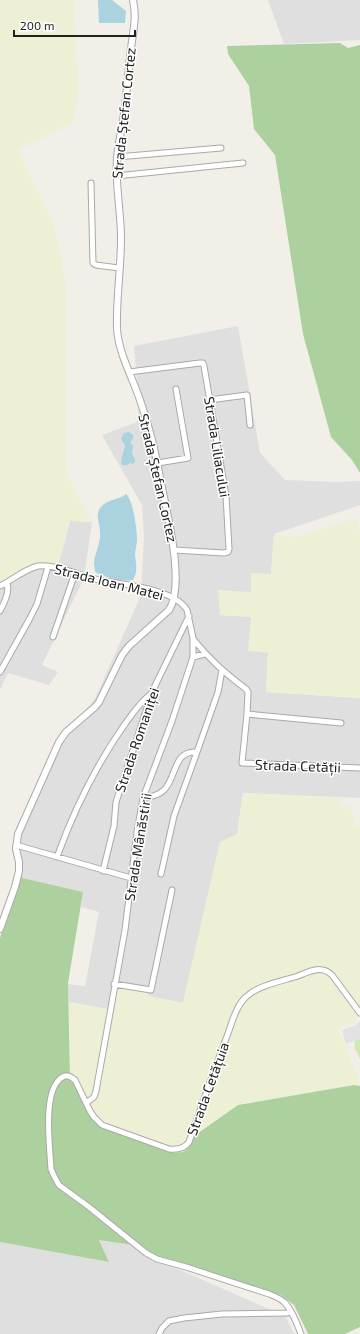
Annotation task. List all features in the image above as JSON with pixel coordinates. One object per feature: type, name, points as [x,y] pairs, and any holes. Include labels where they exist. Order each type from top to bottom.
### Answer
[{"type":"street","name":"Strada Ștefan Cortez","points":[[0,929],[16,887],[19,862],[16,845],[21,824],[59,742],[66,732],[95,707],[102,697],[122,655],[129,646],[169,610],[172,605],[175,592],[174,550],[158,463],[141,402],[122,351],[118,333],[121,229],[116,176],[117,157],[124,117],[131,50],[136,22],[136,10],[133,0]]},
{"type":"street","points":[[117,157],[221,148]]},
{"type":"street","points":[[116,176],[243,163]]},
{"type":"street","points":[[92,183],[93,263],[96,265],[119,268]]},
{"type":"street","name":"Strada Liliacului","points":[[129,372],[203,363],[226,496],[229,549],[228,552],[224,553],[174,550]]},
{"type":"street","points":[[158,463],[188,458],[176,389]]},
{"type":"street","points":[[209,400],[246,395],[250,425]]},
{"type":"street","name":"Strada Ioan Matei","points":[[0,586],[32,568],[43,566],[94,579],[138,586],[174,598]]},
{"type":"street","points":[[0,672],[32,615],[37,604],[48,567]]},
{"type":"street","points":[[53,637],[75,573]]},
{"type":"street","points":[[0,611],[7,592],[7,583]]},
{"type":"street","name":"Strada Mânăstirii","points":[[86,1102],[94,1097],[96,1091],[114,984],[125,930],[143,798],[172,721],[193,657],[193,638],[189,616],[186,607],[174,598]]},
{"type":"street","name":"Strada Romaniței","points":[[103,870],[114,826],[116,802],[151,694],[189,616]]},
{"type":"street","name":"Strada Cetății","points":[[193,638],[205,654],[248,692],[242,764],[360,768]]},
{"type":"street","points":[[193,657],[205,654]]},
{"type":"street","points":[[161,874],[174,816],[218,692],[222,670]]},
{"type":"street","points":[[57,857],[67,828],[95,771],[118,734],[142,700],[151,694]]},
{"type":"street","points":[[247,714],[341,722]]},
{"type":"street","points":[[143,798],[161,792],[167,786],[182,756],[190,751],[197,752]]},
{"type":"street","points":[[16,845],[131,878]]},
{"type":"street","points":[[114,984],[151,990],[172,890]]},
{"type":"street","name":"Strada Cetățuia","points":[[301,1334],[284,1301],[269,1294],[157,1259],[146,1253],[59,1185],[51,1169],[50,1157],[49,1115],[52,1092],[60,1079],[65,1076],[70,1076],[75,1080],[94,1117],[102,1125],[169,1149],[178,1150],[183,1148],[189,1142],[236,1014],[240,1004],[247,996],[263,987],[312,971],[323,969],[332,975],[360,1014]]},
{"type":"street","points":[[159,1334],[162,1328],[169,1321],[184,1318],[222,1314],[287,1313],[290,1311]]},
{"type":"shaded area","points":[[268,0],[360,0],[360,40],[284,44]]},
{"type":"shaded area","points":[[238,326],[260,453],[285,480],[336,482],[360,481],[360,505],[274,534],[271,574],[251,592],[220,615],[251,617],[268,653],[266,692],[360,698],[360,798],[243,793],[237,835],[220,842],[183,1003],[148,996],[148,992],[112,1010],[69,1002],[67,984],[85,986],[99,912],[81,907],[82,892],[18,877],[15,848],[18,827],[62,736],[95,699],[141,595],[144,537],[142,505],[102,435],[137,422],[139,406],[134,346]]},
{"type":"shaded area","points":[[70,521],[92,522],[84,578],[42,665],[58,672],[49,685],[8,673],[0,690],[0,585],[38,565],[58,566]]},
{"type":"shaded area","points":[[360,1021],[360,1039],[346,1044],[342,1030],[356,1025]]},
{"type":"shaded area","points":[[99,1239],[133,1245],[153,1258],[285,1316],[294,1334],[0,1334],[0,1242],[109,1262]]},
{"type":"green space","points":[[0,0],[74,0],[78,91],[74,122],[18,150],[55,227],[67,289],[67,474],[92,522],[70,521],[58,566],[37,565],[0,585]]},
{"type":"green space","points":[[340,43],[348,48],[360,45],[360,473],[352,460],[331,437],[303,334],[275,155],[254,129],[249,86],[228,54],[227,46]]},
{"type":"green space","points":[[357,518],[360,536],[360,698],[266,692],[268,653],[248,651],[251,617],[220,615],[218,590],[251,592],[251,573],[271,574],[274,534],[294,537]]},
{"type":"green space","points":[[243,793],[339,798],[341,807],[351,806],[355,827],[360,826],[360,1015],[356,1018],[357,1021],[355,1023],[338,1029],[360,1082],[354,1085],[239,1104],[194,1136],[189,1134],[183,1145],[170,1147],[104,1123],[94,1114],[78,1080],[70,1073],[69,1002],[112,1010],[116,987],[148,992],[148,996],[183,1003],[220,842],[237,834]]},
{"type":"green space","points":[[18,877],[83,892],[68,983],[70,1080],[75,1086],[90,1116],[100,1126],[174,1153],[183,1152],[188,1148],[194,1136],[238,1105],[354,1085],[360,1086],[360,1327],[345,1334],[308,1334],[294,1305],[281,1295],[141,1251],[133,1245],[99,1240],[109,1262],[0,1242],[0,938]]},
{"type":"green space","points":[[360,1039],[360,1059],[354,1046],[354,1041]]},
{"type":"water","points":[[98,0],[112,0],[126,11],[125,23],[99,23]]},
{"type":"water","points":[[129,432],[133,435],[133,439],[130,442],[133,446],[132,454],[135,462],[133,464],[130,463],[127,465],[122,465],[121,462],[125,445],[121,439],[124,433]]},
{"type":"water","points":[[126,494],[133,508],[137,539],[135,555],[136,574],[133,580],[114,579],[104,576],[95,572],[94,563],[100,536],[98,517],[100,508],[106,503]]}]
